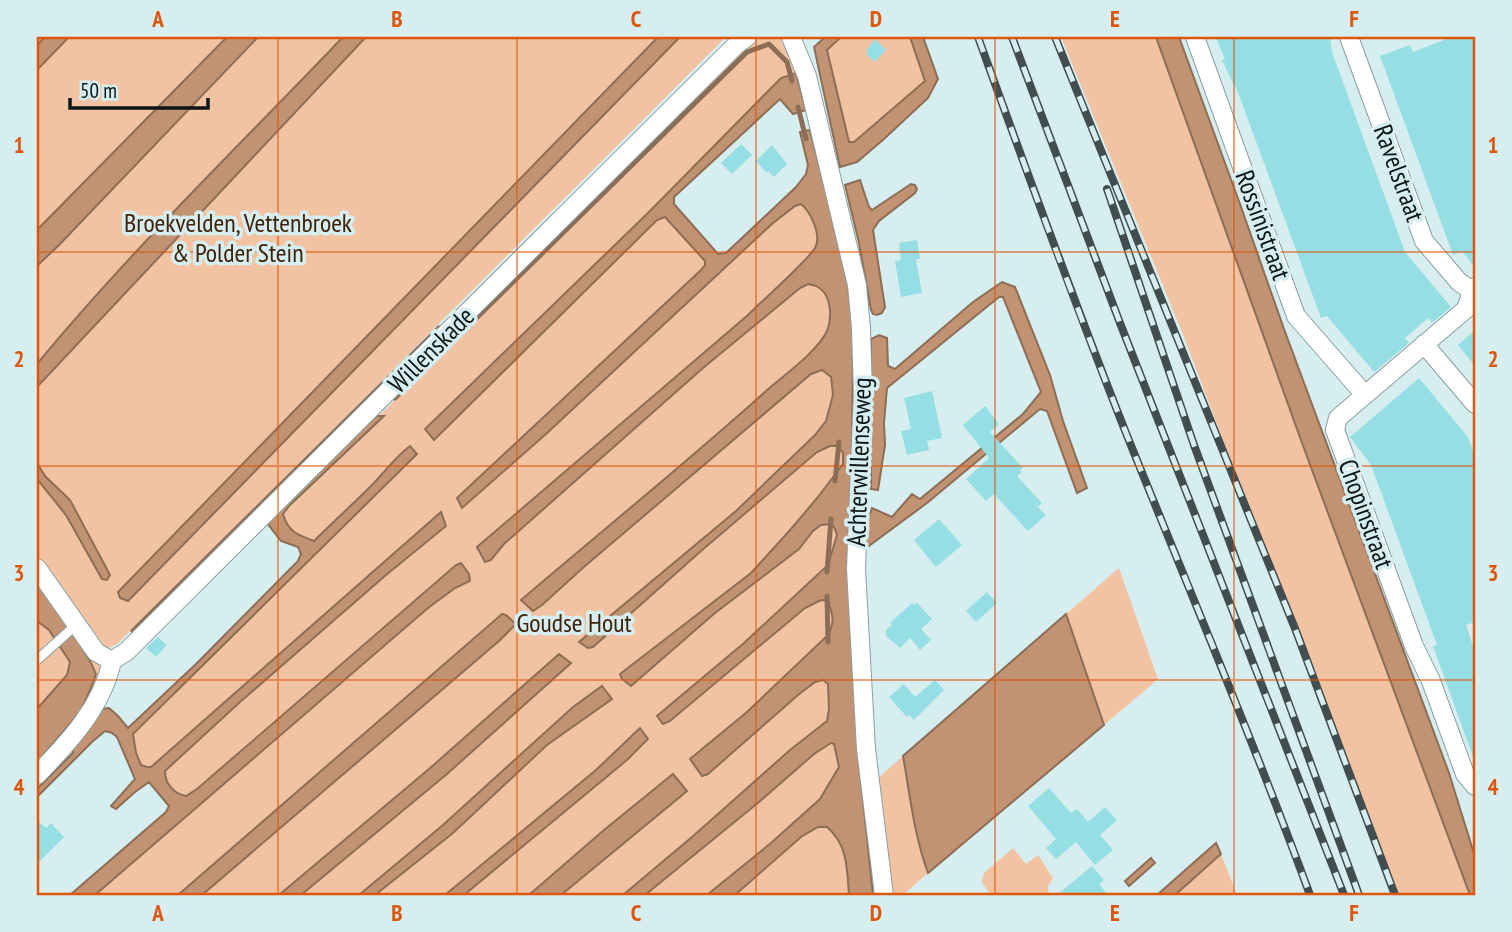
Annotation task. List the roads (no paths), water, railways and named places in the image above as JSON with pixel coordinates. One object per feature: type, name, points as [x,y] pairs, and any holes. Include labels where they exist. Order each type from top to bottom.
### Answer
[{"type":"street","name":"Willenskade","points":[[112,661],[127,652],[747,37]]},
{"type":"street","name":"Achterwillenseweg","points":[[791,37],[807,76],[857,285],[863,396],[856,569],[866,749],[884,895]]},
{"type":"street","name":"Rossinistraat","points":[[1195,37],[1296,316],[1365,395]]},
{"type":"street","name":"Ravelstraat","points":[[1353,38],[1424,241],[1459,282],[1474,289]]},
{"type":"street","name":"Chopinstraat","points":[[1474,289],[1466,309],[1338,418],[1335,430],[1413,646],[1432,681],[1465,774],[1475,786]]},
{"type":"street","points":[[1424,344],[1475,404]]},
{"type":"street","points":[[37,568],[74,627],[96,652],[112,661],[93,709],[68,743],[37,775]]},
{"type":"lane","points":[[37,660],[74,627]]},
{"type":"waterway","points":[[395,398],[747,52],[769,44],[787,62],[792,81]]},
{"type":"waterway","points":[[798,107],[806,139]]},
{"type":"waterway","points":[[133,631],[439,328]]},
{"type":"waterway","points":[[835,481],[839,442]]},
{"type":"waterway","points":[[827,572],[831,519]]},
{"type":"waterway","points":[[827,596],[828,642]]},
{"type":"railway","points":[[978,37],[1107,384],[1310,895]]},
{"type":"railway","points":[[1012,37],[1120,323],[1344,895]]},
{"type":"railway","points":[[1055,37],[1296,631],[1395,895]]},
{"type":"railway","points":[[1107,189],[1194,445],[1359,895]]},
{"type":"park label","name":"Broekvelden, Vettenbroek & Polder Stein","points":[[238,238]]},
{"type":"park label","name":"Goudse Hout","points":[[574,623]]}]
